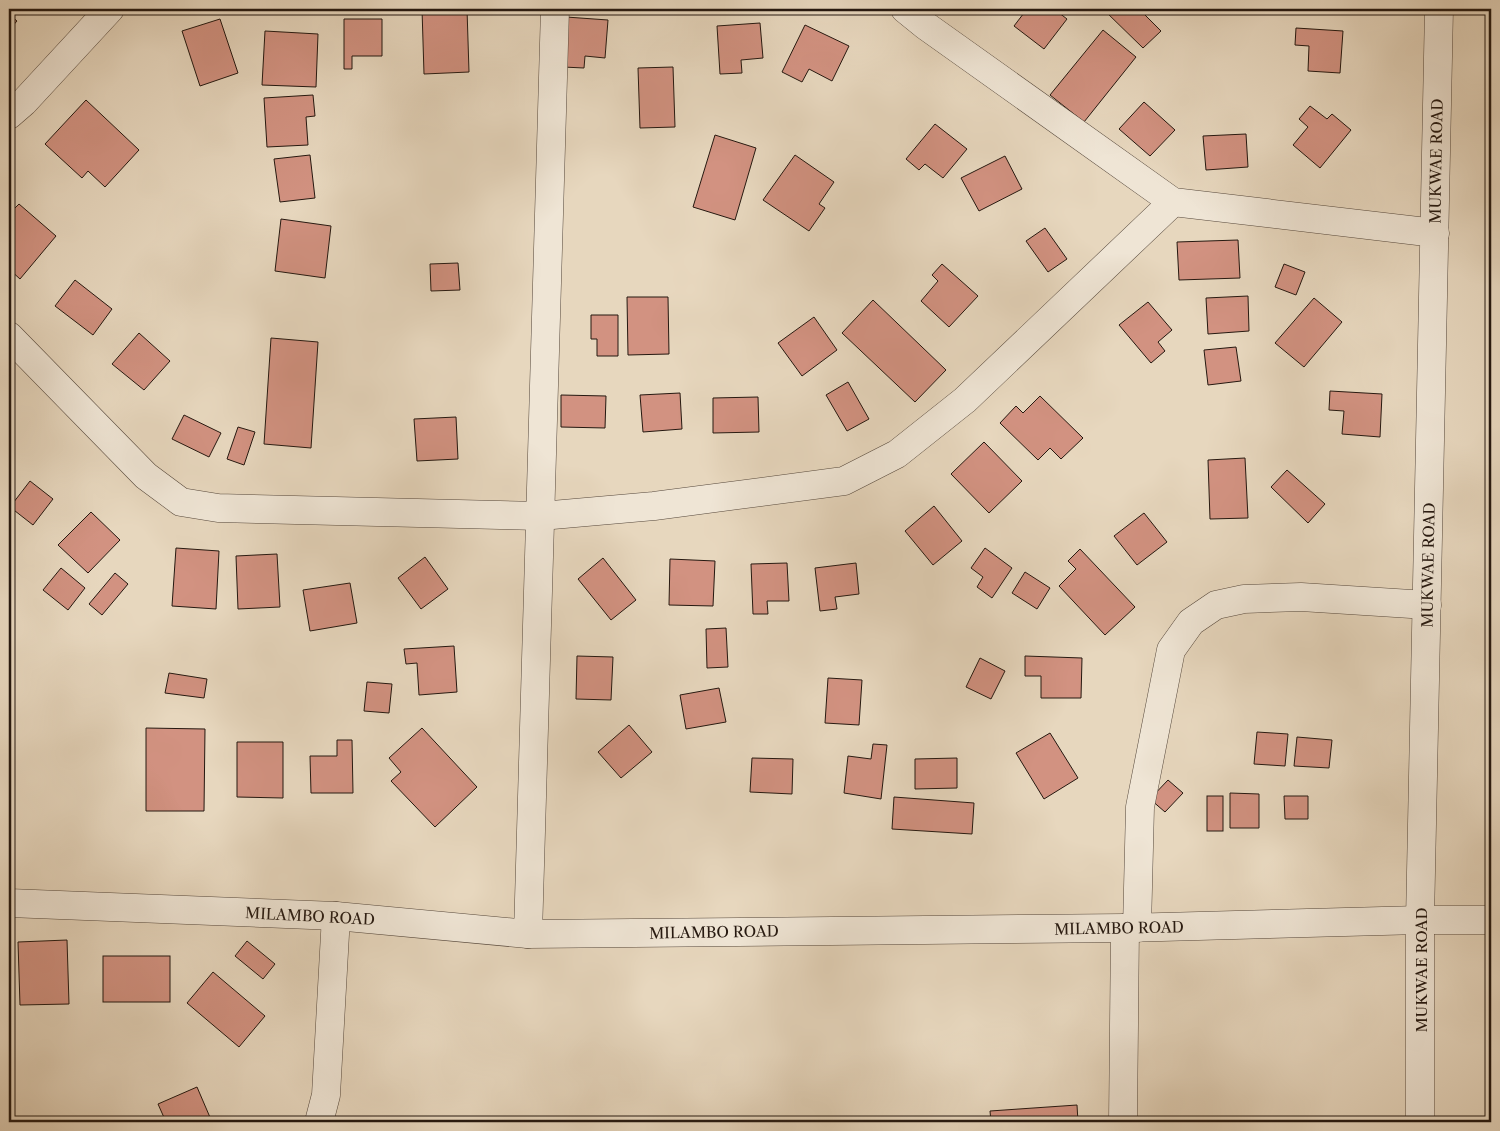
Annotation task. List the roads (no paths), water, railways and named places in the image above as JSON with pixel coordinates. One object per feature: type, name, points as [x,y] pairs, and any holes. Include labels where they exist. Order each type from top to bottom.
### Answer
[{"type":"street","points":[[9,115],[24,102],[110,9]]},
{"type":"street","points":[[528,934],[555,9]]},
{"type":"street","points":[[905,9],[926,26],[1173,202],[1435,233]]},
{"type":"street","name":"MUKWAE ROAD","points":[[1420,1122],[1420,920],[1439,9]]},
{"type":"street","points":[[9,336],[146,476],[181,502],[218,508],[541,516],[654,506],[844,481],[897,454],[964,400],[1173,202]]},
{"type":"street","points":[[1124,1122],[1131,928],[1140,807],[1171,650],[1191,622],[1216,605],[1244,599],[1301,597],[1427,605]]},
{"type":"street","name":"MILAMBO ROAD","points":[[9,903],[336,916],[528,934],[1131,928],[1420,920],[1491,920]]},
{"type":"street","points":[[319,1122],[326,1095],[336,916]]}]
